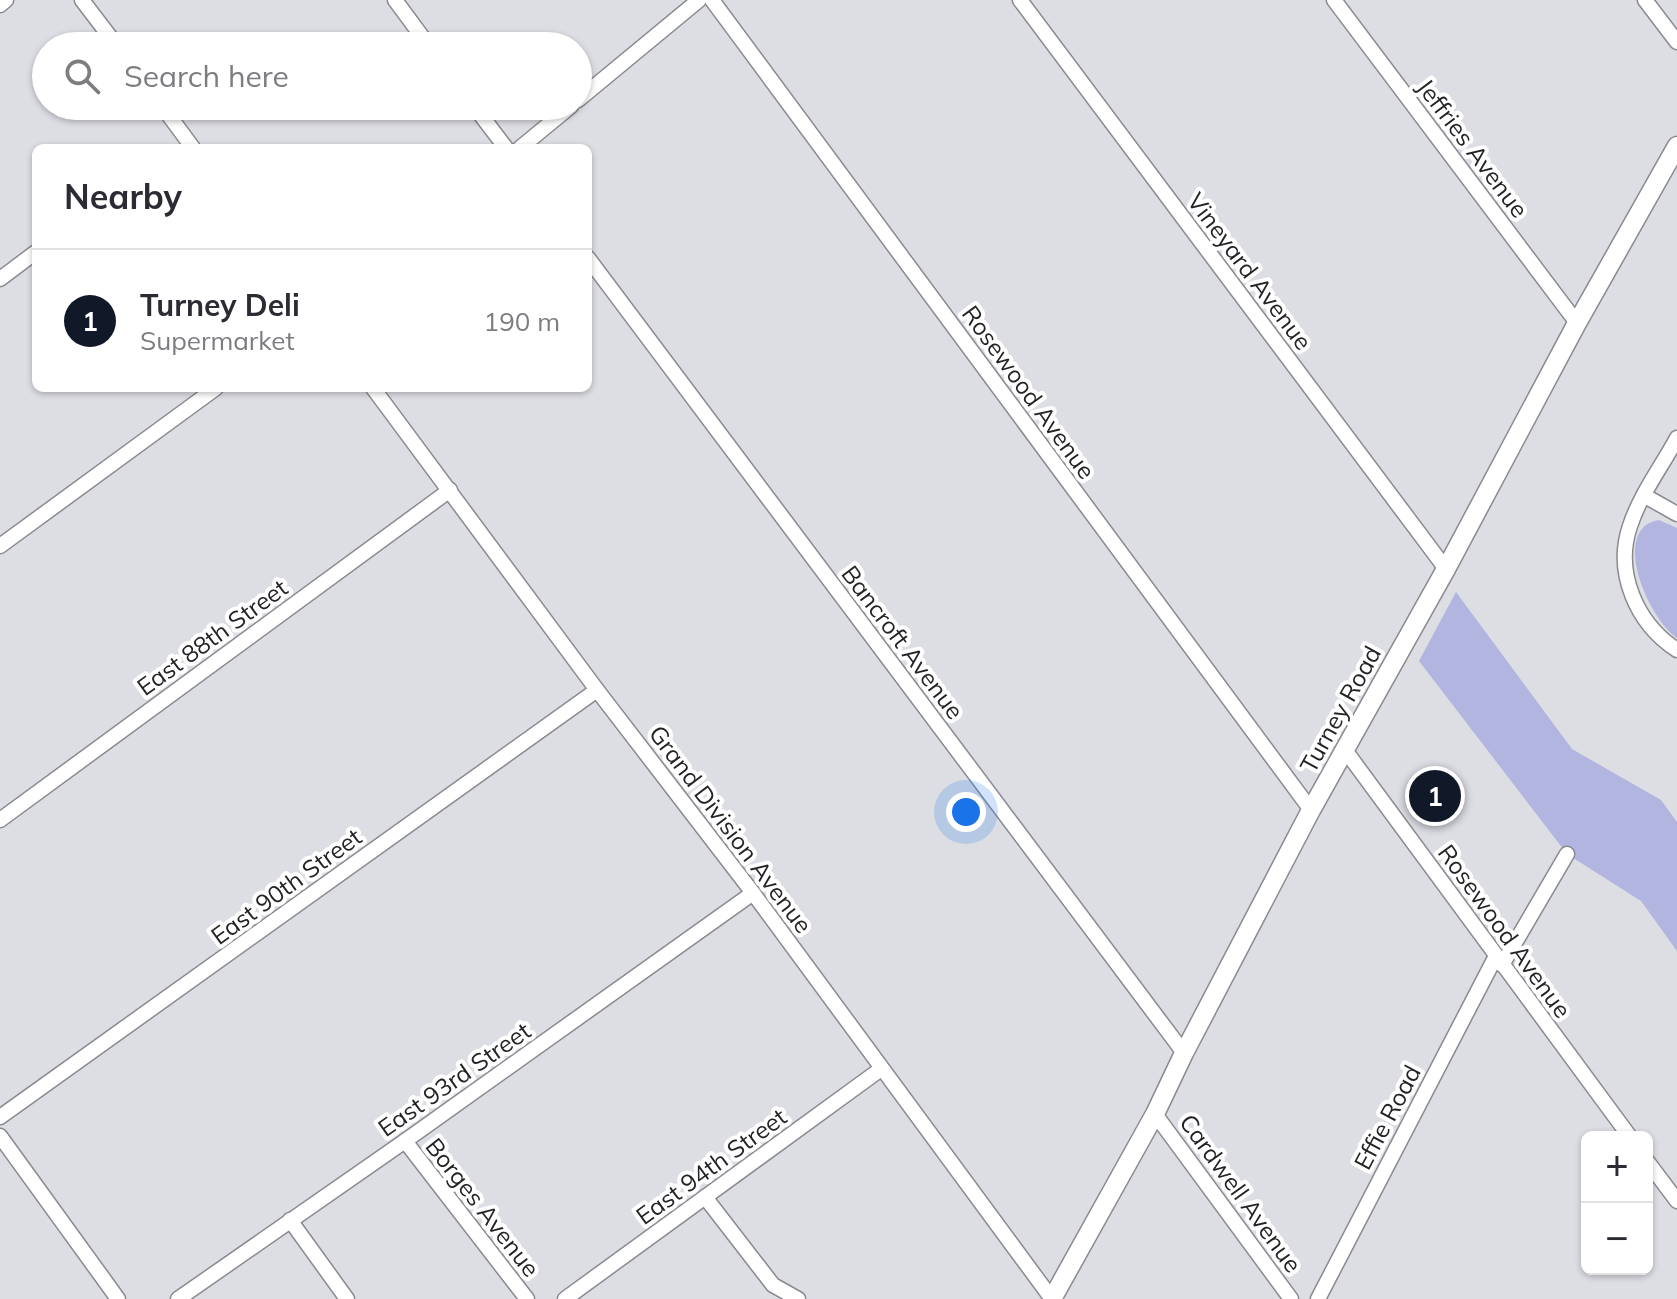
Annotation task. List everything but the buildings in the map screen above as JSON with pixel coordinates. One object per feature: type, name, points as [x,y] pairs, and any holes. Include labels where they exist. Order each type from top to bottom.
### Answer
[{"type":"main road","name":"Turney Road","points":[[1052,1299],[1155,1114],[1311,810],[1677,146]]},
{"type":"street","points":[[0,5],[6,0]]},
{"type":"street","points":[[82,0],[106,32]]},
{"type":"street","points":[[395,0],[419,32]]},
{"type":"street","points":[[592,88],[699,0]]},
{"type":"street","name":"Rosewood Avenue","points":[[712,0],[1311,810]]},
{"type":"street","name":"Vineyard Avenue","points":[[1020,0],[1446,569]]},
{"type":"street","name":"Jeffries Avenue","points":[[1334,0],[1577,323]]},
{"type":"street","points":[[1645,0],[1677,42]]},
{"type":"street","points":[[170,120],[185,144]]},
{"type":"street","points":[[485,120],[503,144]]},
{"type":"street","points":[[525,144],[554,120]]},
{"type":"street","points":[[0,279],[32,255]]},
{"type":"street","name":"Bancroft Avenue","points":[[592,263],[1184,1053]]},
{"type":"street","points":[[0,546],[211,392]]},
{"type":"street","name":"Grand Division Avenue","points":[[376,392],[597,690],[753,893],[1052,1299]]},
{"type":"street","points":[[1677,438],[1630,526],[1624,559],[1630,590],[1642,616],[1662,641],[1677,650]]},
{"type":"street","name":"East 88th Street","points":[[0,820],[450,490]]},
{"type":"street","points":[[1645,496],[1677,514]]},
{"type":"street","name":"East 90th Street","points":[[0,1117],[597,690]]},
{"type":"street","name":"Rosewood Avenue","points":[[1345,750],[1626,1131]]},
{"type":"street","name":"Effie Road","points":[[1318,1299],[1499,960],[1567,854]]},
{"type":"street","name":"East 93rd Street","points":[[178,1299],[753,893]]},
{"type":"street","name":"East 94th Street","points":[[565,1299],[881,1069]]},
{"type":"street","name":"Cardwell Avenue","points":[[1155,1114],[1291,1299]]},
{"type":"street","points":[[0,1136],[118,1299]]},
{"type":"street","name":"Borges Avenue","points":[[405,1141],[527,1299]]},
{"type":"street","points":[[1653,1169],[1677,1201]]},
{"type":"street","points":[[705,1197],[773,1285],[798,1299]]},
{"type":"street","points":[[290,1220],[347,1299]]},
{"type":"shaded area","points":[[1659,520],[1677,528],[1677,638],[1655,613],[1645,594],[1635,556],[1637,539],[1644,527]]},
{"type":"shaded area","points":[[1456,592],[1572,749],[1661,800],[1677,822],[1677,951],[1641,901],[1567,854],[1419,661]]},
{"type":"place","name":"Turney Deli","points":[[1435,796]]}]
